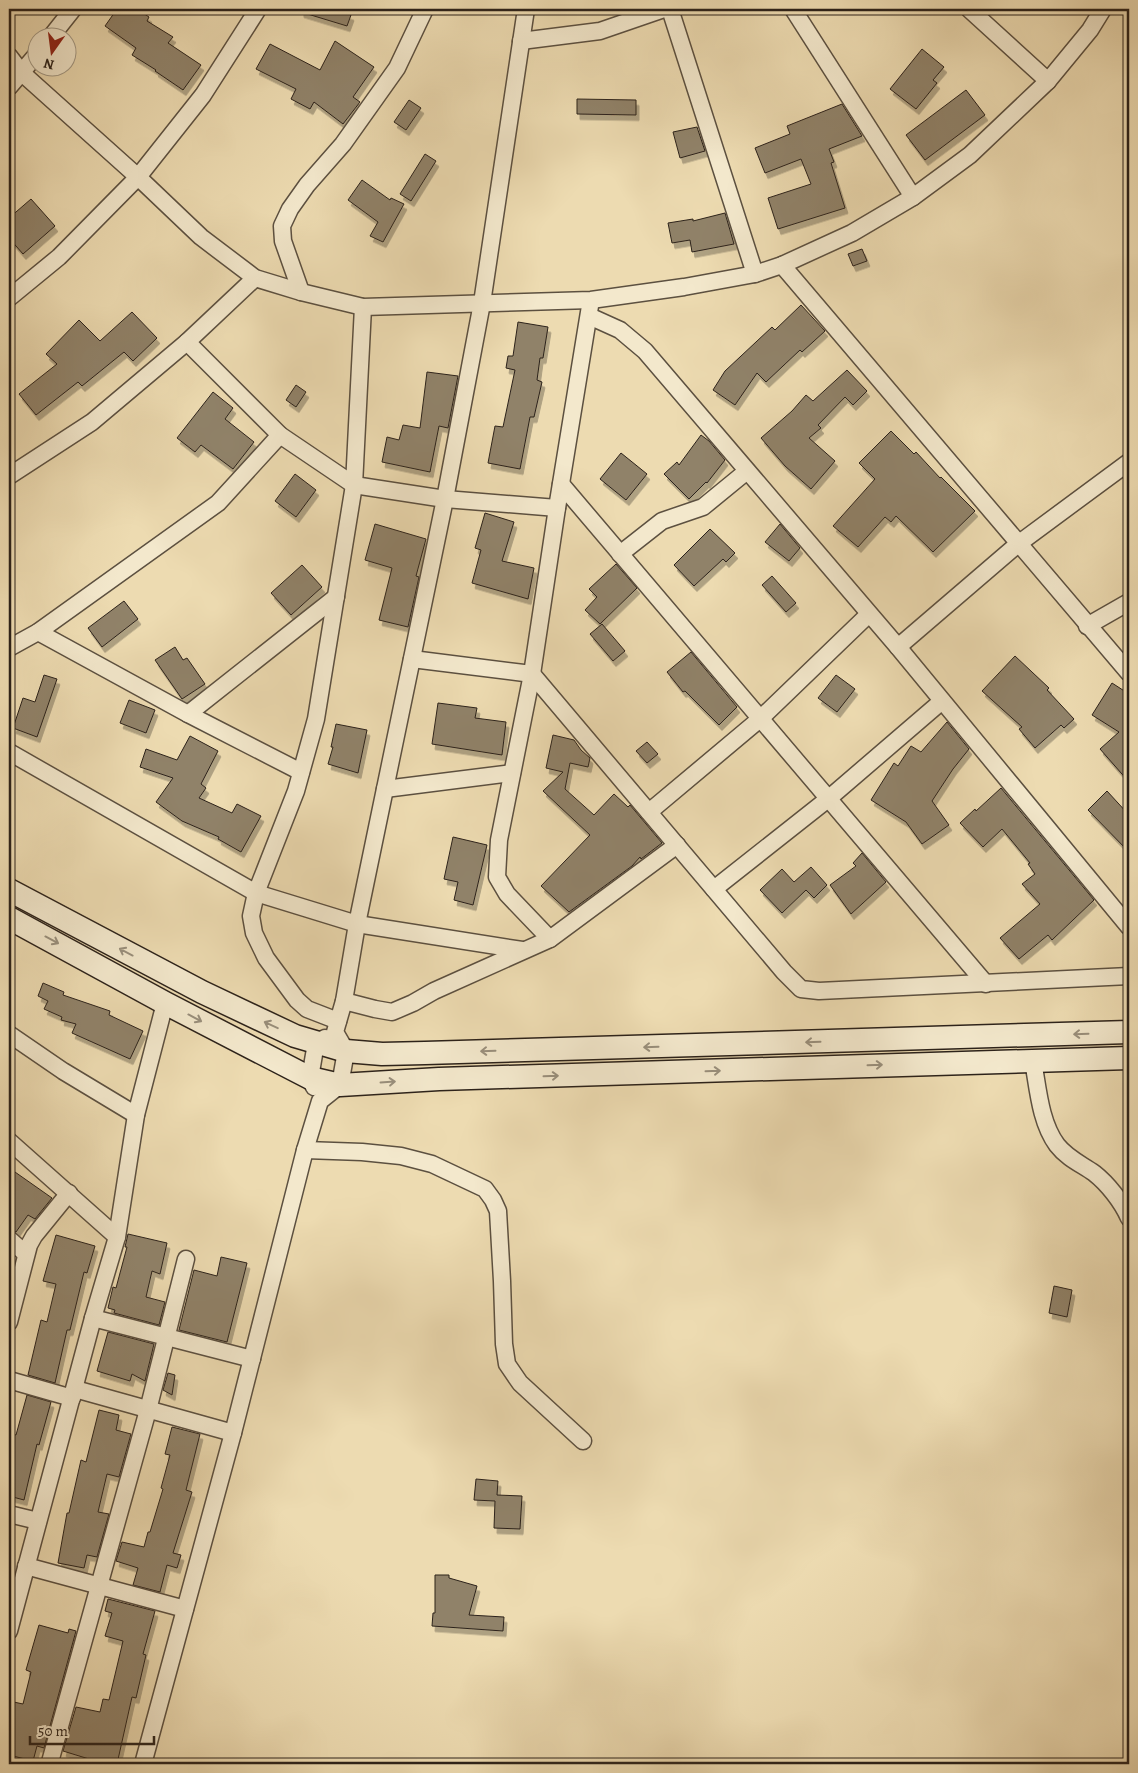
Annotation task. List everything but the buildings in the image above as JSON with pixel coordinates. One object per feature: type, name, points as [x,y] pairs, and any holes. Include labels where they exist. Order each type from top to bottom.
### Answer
[{"type":"main road","points":[[9,890],[202,992],[295,1036],[316,1043],[340,1035],[382,1054],[1129,1032]]},
{"type":"main road","points":[[9,918],[310,1078],[340,1085],[439,1079],[1129,1058]]},
{"type":"street","points":[[58,28],[73,9]]},
{"type":"street","points":[[9,298],[59,257],[138,177],[203,95],[258,9]]},
{"type":"street","points":[[301,292],[284,240],[282,226],[290,209],[343,144],[397,68],[425,9]]},
{"type":"street","points":[[143,1764],[233,1433],[320,1101],[340,1085],[340,1035],[357,924],[445,499],[482,303],[526,9]]},
{"type":"street","points":[[521,42],[600,31],[664,9]]},
{"type":"street","points":[[670,9],[755,274]]},
{"type":"street","points":[[793,9],[913,197]]},
{"type":"street","points":[[969,9],[1048,81]]},
{"type":"street","points":[[9,56],[22,73],[201,236],[255,278],[301,292],[363,307],[482,303],[590,308],[684,287],[755,274],[782,265],[852,233],[913,197],[970,155],[1048,81],[1090,30],[1104,9]]},
{"type":"street","points":[[9,87],[28,66]]},
{"type":"street","points":[[782,265],[1129,674]]},
{"type":"street","points":[[9,476],[92,422],[187,342],[255,278]]},
{"type":"street","points":[[340,1035],[297,1000],[266,958],[254,934],[252,916],[256,893],[296,791],[316,719],[354,485],[363,307]]},
{"type":"street","points":[[590,308],[645,351],[898,647],[1129,927]]},
{"type":"street","points":[[550,939],[507,894],[497,877],[499,840],[532,674],[590,308]]},
{"type":"street","points":[[187,342],[280,435],[354,485],[445,499],[557,508]]},
{"type":"street","points":[[9,648],[38,632],[218,503],[280,435]]},
{"type":"street","points":[[898,647],[1018,544],[1129,462]]},
{"type":"street","points":[[620,554],[662,521],[703,507],[747,471]]},
{"type":"street","points":[[561,484],[986,984]]},
{"type":"street","points":[[188,714],[336,597]]},
{"type":"street","points":[[1088,626],[1129,602]]},
{"type":"street","points":[[650,812],[760,719],[870,614]]},
{"type":"street","points":[[38,632],[188,714],[301,772]]},
{"type":"street","points":[[412,659],[532,674],[784,972],[801,989],[986,984],[1129,976]]},
{"type":"street","points":[[714,889],[828,799],[942,701]]},
{"type":"street","points":[[9,752],[256,893],[357,924],[522,950]]},
{"type":"street","points":[[385,789],[512,774]]},
{"type":"street","points":[[344,1002],[374,1010],[392,1012],[414,1003],[434,990],[550,939],[677,845]]},
{"type":"street","points":[[9,1631],[93,1318],[117,1237],[136,1115],[165,1002]]},
{"type":"street","points":[[9,1034],[63,1071],[136,1115]]},
{"type":"street","points":[[316,1043],[310,1078],[320,1101]]},
{"type":"street","points":[[1033,1061],[1046,1124],[1057,1145],[1076,1163],[1094,1173],[1110,1188],[1129,1218]]},
{"type":"street","points":[[9,1141],[117,1237]]},
{"type":"street","points":[[306,1150],[402,1156],[432,1164],[485,1189],[494,1200],[498,1211],[504,1344],[507,1364],[520,1383],[583,1441]]},
{"type":"street","points":[[9,1322],[26,1254],[34,1236],[69,1193]]},
{"type":"street","points":[[9,1239],[26,1254]]},
{"type":"street","points":[[50,1762],[148,1410],[186,1259]]},
{"type":"street","points":[[93,1318],[252,1359]]},
{"type":"street","points":[[9,1380],[148,1410],[233,1433]]},
{"type":"street","points":[[9,1514],[38,1521]]},
{"type":"street","points":[[26,1566],[185,1609]]}]
